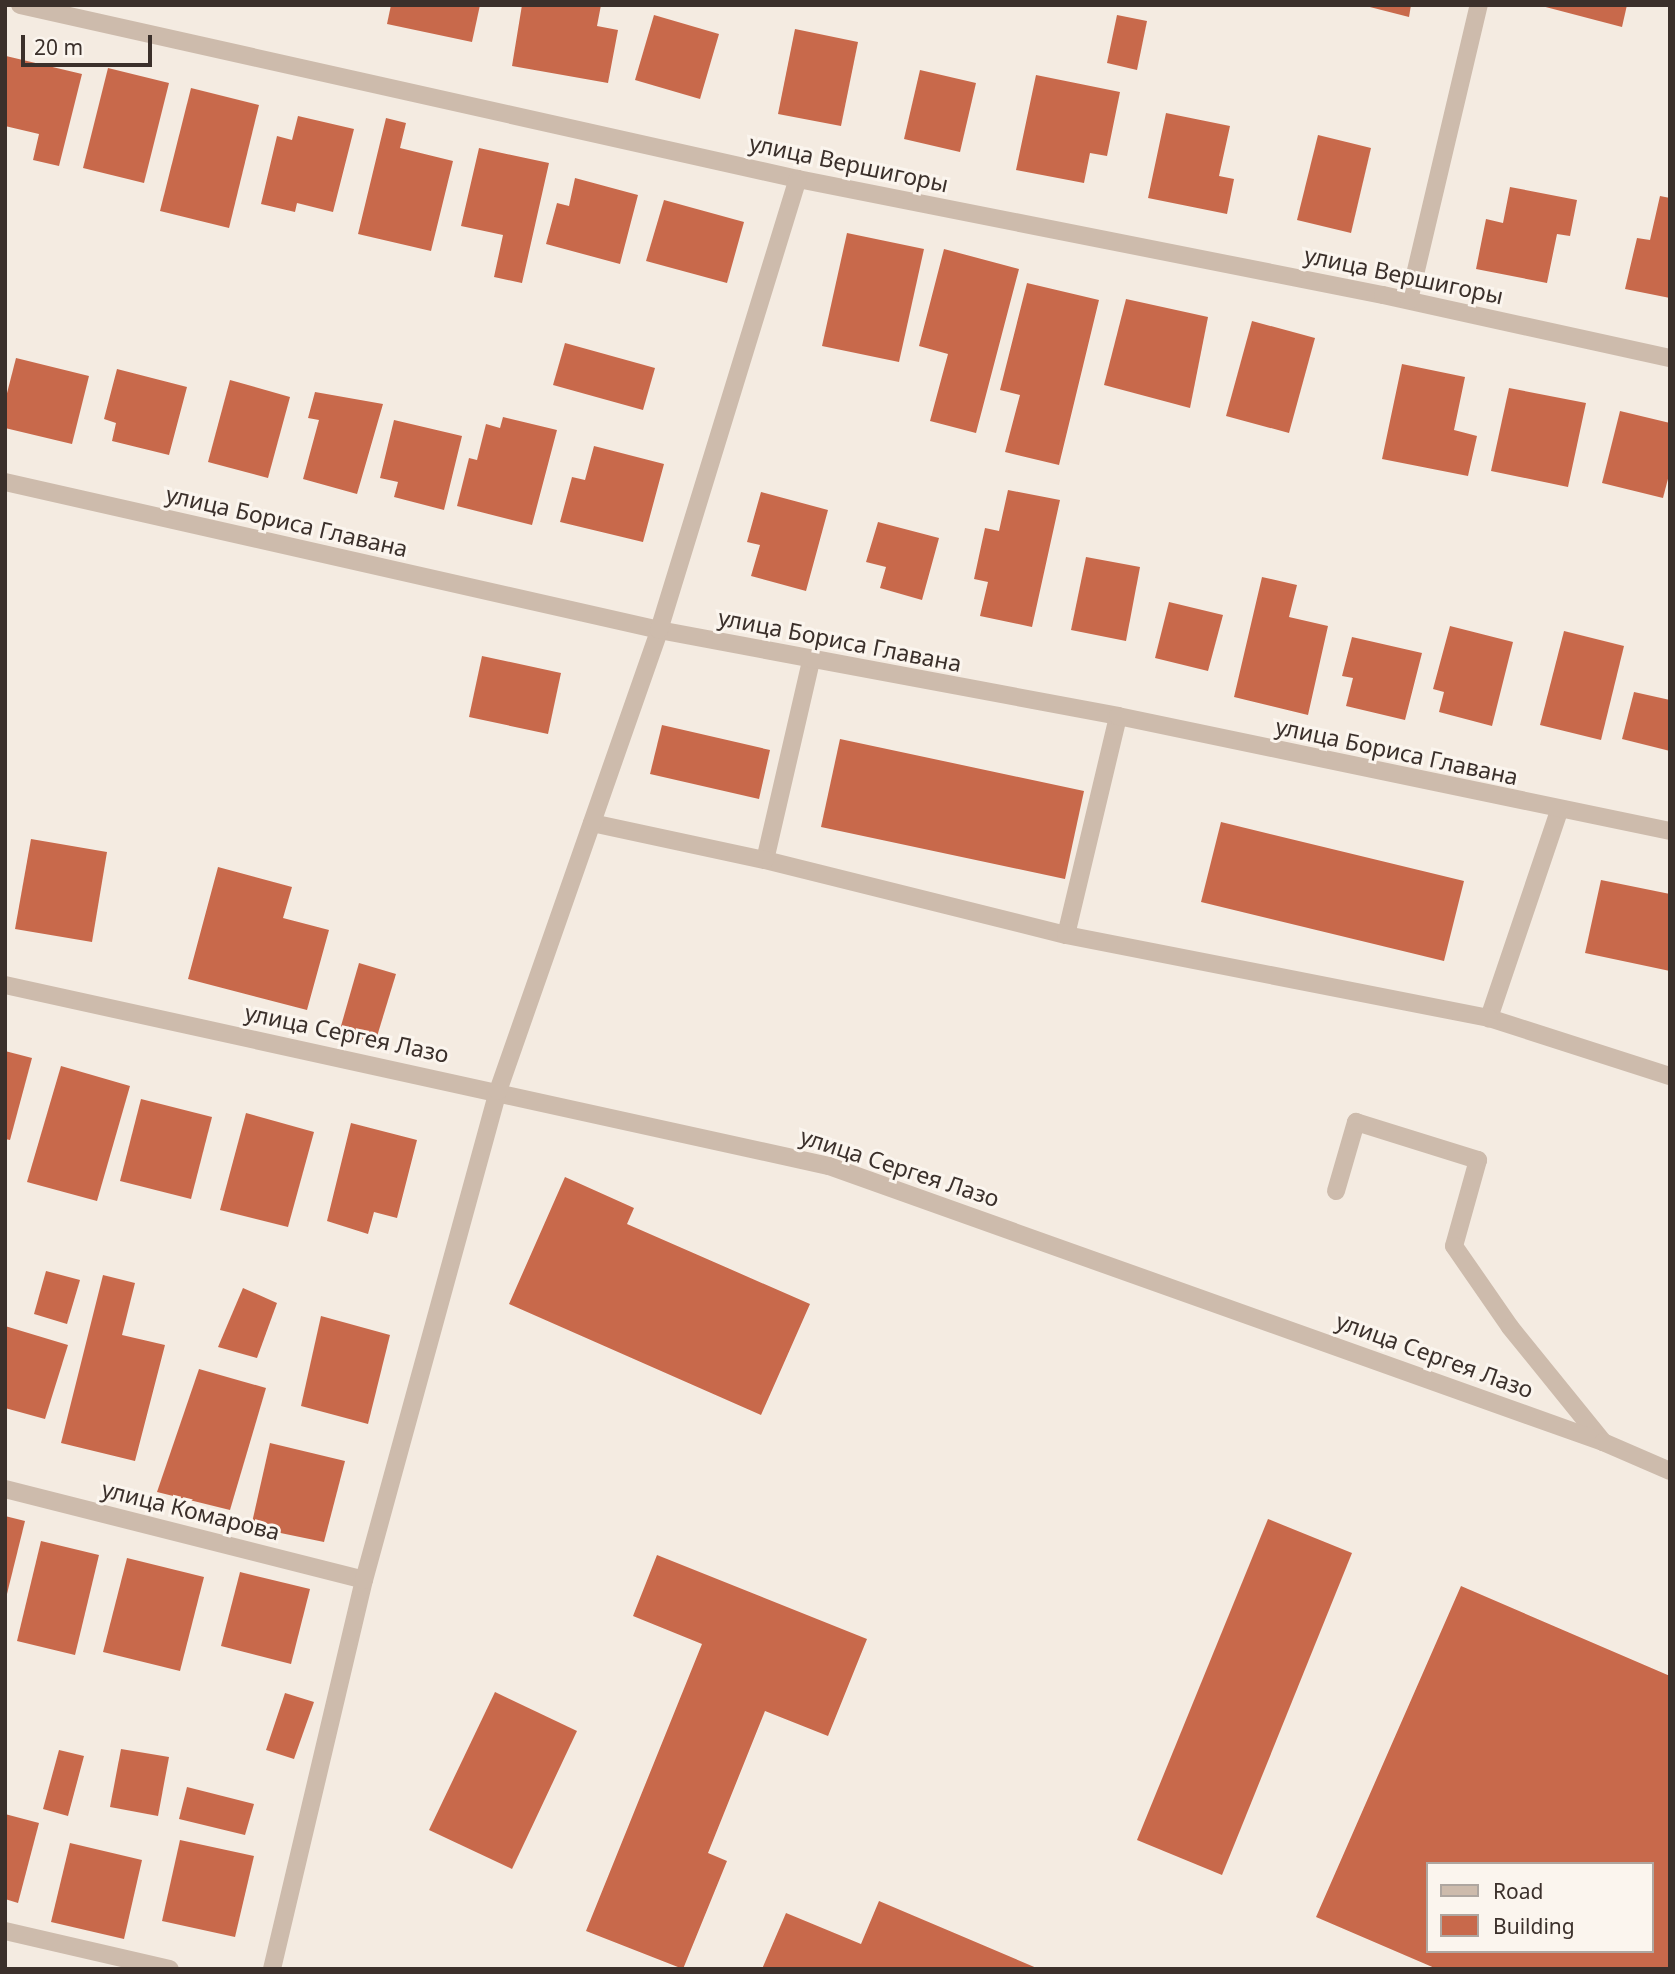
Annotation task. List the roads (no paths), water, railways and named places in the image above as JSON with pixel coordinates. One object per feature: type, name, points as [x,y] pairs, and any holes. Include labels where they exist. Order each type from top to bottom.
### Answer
[{"type":"street","name":"улица Вершигоры","points":[[20,5],[798,179],[1409,300],[1670,358]]},
{"type":"street","points":[[1409,300],[1479,5]]},
{"type":"street","points":[[272,1969],[364,1580],[498,1091],[659,630],[798,179]]},
{"type":"street","name":"улица Бориса Главана","points":[[5,482],[659,630],[811,661],[1118,716],[1559,811],[1670,831]]},
{"type":"street","points":[[765,860],[811,661]]},
{"type":"street","points":[[1066,934],[1118,716]]},
{"type":"street","points":[[1489,1018],[1559,811]]},
{"type":"street","points":[[592,823],[765,860],[1066,934],[1489,1018],[1670,1076]]},
{"type":"street","name":"улица Сергея Лазо","points":[[5,985],[498,1091],[830,1166],[1603,1442],[1670,1471]]},
{"type":"street","points":[[1336,1191],[1356,1122],[1478,1160],[1454,1246],[1510,1327],[1603,1442]]},
{"type":"street","name":"улица Комарова","points":[[5,1489],[364,1580]]},
{"type":"street","points":[[5,1931],[170,1969]]}]
